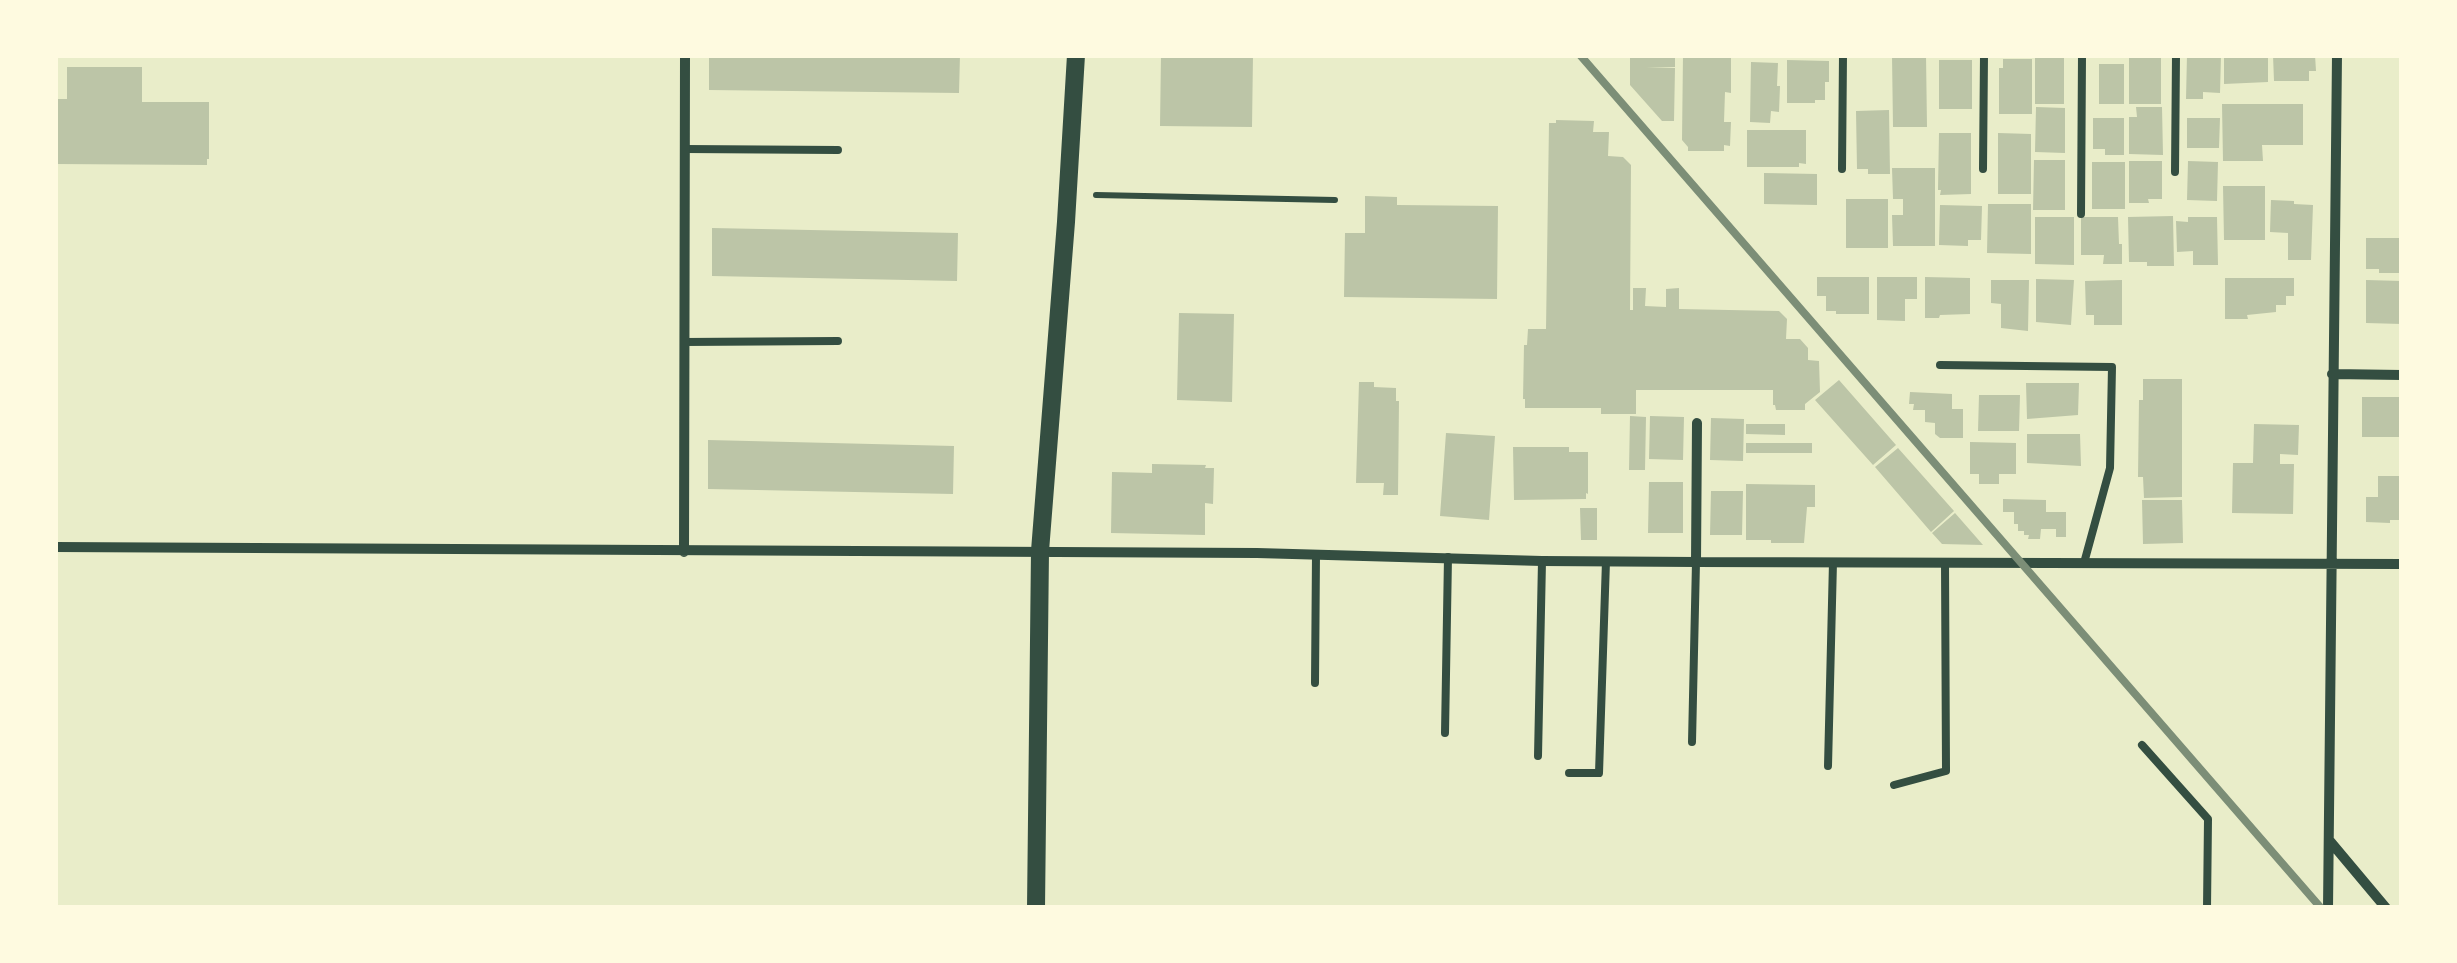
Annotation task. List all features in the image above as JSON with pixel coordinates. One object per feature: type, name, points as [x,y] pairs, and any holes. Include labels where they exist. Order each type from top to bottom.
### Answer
[{"type":"street","points":[[684,55],[684,552]]},
{"type":"street","points":[[1036,908],[1040,551],[1076,55]]},
{"type":"street","points":[[2328,908],[2337,55]]},
{"type":"street","points":[[2332,374],[2402,375]]},
{"type":"street","points":[[1696,562],[1697,423]]},
{"type":"street","points":[[55,547],[1040,551],[1542,561],[2402,564]]},
{"type":"street","points":[[2328,839],[2386,908]]},
{"type":"lane","points":[[1842,169],[1843,55]]},
{"type":"lane","points":[[1983,169],[1984,55]]},
{"type":"lane","points":[[2080,214],[2082,55]]},
{"type":"lane","points":[[2175,172],[2176,55]]},
{"type":"lane","points":[[684,149],[838,150]]},
{"type":"lane","points":[[684,342],[838,340]]},
{"type":"lane","points":[[1940,365],[2112,367],[2110,468],[2084,563]]},
{"type":"lane","points":[[1315,683],[1316,554]]},
{"type":"lane","points":[[1446,733],[1448,557]]},
{"type":"lane","points":[[1538,756],[1542,561]]},
{"type":"lane","points":[[1570,773],[1599,773],[1606,561]]},
{"type":"lane","points":[[1692,742],[1696,562]]},
{"type":"lane","points":[[1828,766],[1833,562]]},
{"type":"lane","points":[[1894,785],[1946,772],[1945,563]]},
{"type":"lane","points":[[2142,745],[2208,819],[2207,908]]},
{"type":"path","points":[[1096,195],[1335,200]]},
{"type":"building","points":[[709,55],[960,55],[959,93],[709,90]]},
{"type":"building","points":[[1161,55],[1253,55],[1252,127],[1160,126]]},
{"type":"building","points":[[1630,55],[1675,55],[1675,67],[1646,68],[1675,68],[1674,121],[1662,121],[1630,85]]},
{"type":"building","points":[[1683,55],[1731,55],[1731,93],[1725,92],[1724,122],[1731,122],[1730,146],[1724,145],[1724,151],[1688,151],[1682,140]]},
{"type":"building","points":[[1892,55],[1926,55],[1927,127],[1893,127]]},
{"type":"building","points":[[2035,55],[2064,55],[2064,104],[2035,104]]},
{"type":"building","points":[[2187,55],[2221,55],[2220,93],[2203,92],[2203,99],[2186,99]]},
{"type":"building","points":[[2224,55],[2268,56],[2268,82],[2224,84]]},
{"type":"building","points":[[2273,55],[2315,55],[2316,71],[2309,71],[2309,81],[2274,81]]},
{"type":"building","points":[[2129,56],[2161,56],[2161,104],[2129,104]]},
{"type":"building","points":[[2003,59],[2032,59],[2032,114],[1999,114],[1999,68],[2003,68]]},
{"type":"building","points":[[1787,60],[1829,61],[1825,100],[1787,103]]},
{"type":"building","points":[[1939,60],[1972,60],[1972,109],[1939,109]]},
{"type":"building","points":[[1751,62],[1778,63],[1779,112],[1771,111],[1770,123],[1750,122]]},
{"type":"building","points":[[2099,64],[2124,64],[2124,104],[2099,104]]},
{"type":"building","points":[[67,67],[142,67],[142,102],[209,102],[207,165],[55,164],[55,99],[67,99]]},
{"type":"building","points":[[2222,104],[2303,104],[2303,145],[2262,145],[2263,161],[2223,161]]},
{"type":"building","points":[[2036,107],[2065,108],[2065,153],[2035,152]]},
{"type":"building","points":[[2136,107],[2162,107],[2163,155],[2129,154],[2129,117],[2137,117]]},
{"type":"building","points":[[1889,110],[1890,174],[1868,174],[1868,169],[1857,169],[1856,111]]},
{"type":"building","points":[[2093,118],[2124,118],[2124,155],[2105,155],[2105,149],[2093,149]]},
{"type":"building","points":[[2187,118],[2220,118],[2219,148],[2187,148]]},
{"type":"building","points":[[1594,121],[1593,132],[1609,132],[1608,156],[1623,157],[1631,165],[1630,310],[1633,288],[1646,288],[1645,306],[1666,307],[1666,289],[1679,288],[1679,309],[1779,311],[1787,319],[1786,339],[1800,339],[1808,348],[1808,360],[1819,361],[1820,392],[1805,404],[1805,410],[1776,410],[1773,390],[1636,390],[1636,414],[1601,414],[1601,408],[1525,408],[1524,345],[1528,329],[1546,329],[1549,123]]},
{"type":"building","points":[[1747,130],[1806,130],[1806,164],[1747,167]]},
{"type":"building","points":[[1939,133],[1971,133],[1971,194],[1940,195]]},
{"type":"building","points":[[1998,133],[2031,134],[2031,194],[1998,194]]},
{"type":"building","points":[[2034,160],[2065,160],[2065,210],[2033,210]]},
{"type":"building","points":[[2129,161],[2162,161],[2162,199],[2129,203]]},
{"type":"building","points":[[2188,161],[2218,162],[2217,201],[2187,200]]},
{"type":"building","points":[[2092,162],[2125,162],[2125,209],[2092,209]]},
{"type":"building","points":[[1892,168],[1935,168],[1935,246],[1893,246],[1892,215],[1903,215],[1903,199],[1893,199]]},
{"type":"building","points":[[1764,173],[1817,174],[1817,205],[1764,204]]},
{"type":"building","points":[[2223,186],[2265,186],[2265,240],[2224,240]]},
{"type":"building","points":[[1365,196],[1397,197],[1397,205],[1498,206],[1497,299],[1344,297],[1345,233],[1365,233]]},
{"type":"building","points":[[1846,199],[1888,199],[1888,248],[1846,248]]},
{"type":"building","points":[[2271,200],[2313,205],[2311,260],[2288,260],[2288,233],[2270,232]]},
{"type":"building","points":[[1988,204],[2031,204],[2031,254],[1987,253]]},
{"type":"building","points":[[1940,205],[1982,206],[1981,240],[1968,240],[1968,246],[1939,245]]},
{"type":"building","points":[[2173,216],[2174,266],[2129,262],[2128,217]]},
{"type":"building","points":[[2035,217],[2074,217],[2074,265],[2035,264]]},
{"type":"building","points":[[2081,217],[2118,217],[2122,264],[2103,264],[2104,255],[2081,255]]},
{"type":"building","points":[[2188,217],[2217,217],[2218,265],[2193,265],[2193,251],[2177,252],[2176,221],[2188,222]]},
{"type":"building","points":[[712,228],[958,233],[957,281],[712,276]]},
{"type":"building","points":[[2366,238],[2402,238],[2402,273],[2366,269]]},
{"type":"building","points":[[1817,277],[1869,277],[1869,314],[1826,311],[1826,296],[1817,296]]},
{"type":"building","points":[[1877,277],[1917,277],[1917,299],[1905,299],[1905,321],[1877,320]]},
{"type":"building","points":[[1925,277],[1970,278],[1970,314],[1925,318]]},
{"type":"building","points":[[2225,278],[2294,278],[2294,296],[2286,296],[2286,305],[2276,305],[2276,312],[2247,315],[2248,319],[2225,319]]},
{"type":"building","points":[[2036,279],[2074,280],[2071,325],[2036,322]]},
{"type":"building","points":[[1991,280],[2029,280],[2028,331],[2001,328],[2001,304],[1991,303]]},
{"type":"building","points":[[2122,280],[2122,325],[2094,325],[2094,315],[2086,315],[2085,281]]},
{"type":"building","points":[[2366,280],[2402,281],[2402,324],[2366,323]]},
{"type":"building","points":[[1179,313],[1234,314],[1232,402],[1177,400]]},
{"type":"building","points":[[2143,379],[2182,379],[2182,497],[2144,498],[2143,477],[2138,477]]},
{"type":"building","points":[[1839,380],[1896,445],[1873,465],[1815,400]]},
{"type":"building","points":[[1359,382],[1396,388],[1398,495],[1383,495],[1384,483],[1356,483]]},
{"type":"building","points":[[2026,383],[2079,383],[2078,415],[2027,419]]},
{"type":"building","points":[[1910,392],[1952,394],[1952,409],[1963,409],[1963,438],[1940,438],[1935,434],[1935,423],[1925,422],[1925,410],[1913,410],[1914,404],[1909,404]]},
{"type":"building","points":[[1979,395],[2020,395],[2019,431],[1978,431]]},
{"type":"building","points":[[2362,397],[2402,397],[2402,437],[2362,437]]},
{"type":"building","points":[[1630,416],[1646,417],[1645,470],[1629,470]]},
{"type":"building","points":[[1650,416],[1684,417],[1683,460],[1649,459]]},
{"type":"building","points":[[1711,418],[1744,419],[1743,461],[1710,460]]},
{"type":"building","points":[[1746,424],[1785,424],[1785,435],[1746,434]]},
{"type":"building","points":[[2254,424],[2299,425],[2298,455],[2280,454],[2280,464],[2294,464],[2293,514],[2232,513],[2233,463],[2253,463]]},
{"type":"building","points":[[1446,433],[1495,436],[1489,520],[1440,516]]},
{"type":"building","points":[[2027,434],[2080,434],[2081,466],[2027,463]]},
{"type":"building","points":[[708,440],[954,446],[953,494],[708,489]]},
{"type":"building","points":[[1970,442],[2016,443],[2016,474],[1999,474],[1999,484],[1979,484],[1979,474],[1970,474]]},
{"type":"building","points":[[1746,443],[1812,443],[1812,453],[1746,453]]},
{"type":"building","points":[[1513,447],[1569,447],[1569,452],[1588,452],[1586,499],[1514,500]]},
{"type":"building","points":[[1898,448],[1954,511],[1931,532],[1875,467]]},
{"type":"building","points":[[1152,464],[1214,468],[1213,504],[1205,503],[1205,535],[1111,533],[1112,472],[1152,473]]},
{"type":"building","points":[[2378,476],[2402,476],[2402,520],[2366,522],[2366,497],[2378,497]]},
{"type":"building","points":[[1649,482],[1683,482],[1683,533],[1648,533]]},
{"type":"building","points":[[1746,484],[1815,485],[1815,507],[1807,507],[1804,543],[1746,540]]},
{"type":"building","points":[[1711,491],[1743,491],[1742,535],[1710,535]]},
{"type":"building","points":[[2003,499],[2046,500],[2046,512],[2066,512],[2066,537],[2056,537],[2056,529],[2041,529],[2040,539],[2028,539],[2029,535],[2018,531],[2018,524],[2014,524],[2014,512],[2003,512]]},
{"type":"building","points":[[2142,500],[2182,500],[2183,543],[2143,544]]},
{"type":"building","points":[[1580,508],[1597,508],[1597,540],[1581,540]]},
{"type":"building","points":[[1955,513],[1983,545],[1942,544],[1932,533]]},
{"type":"railway","points":[[1580,55],[2321,908]]}]
